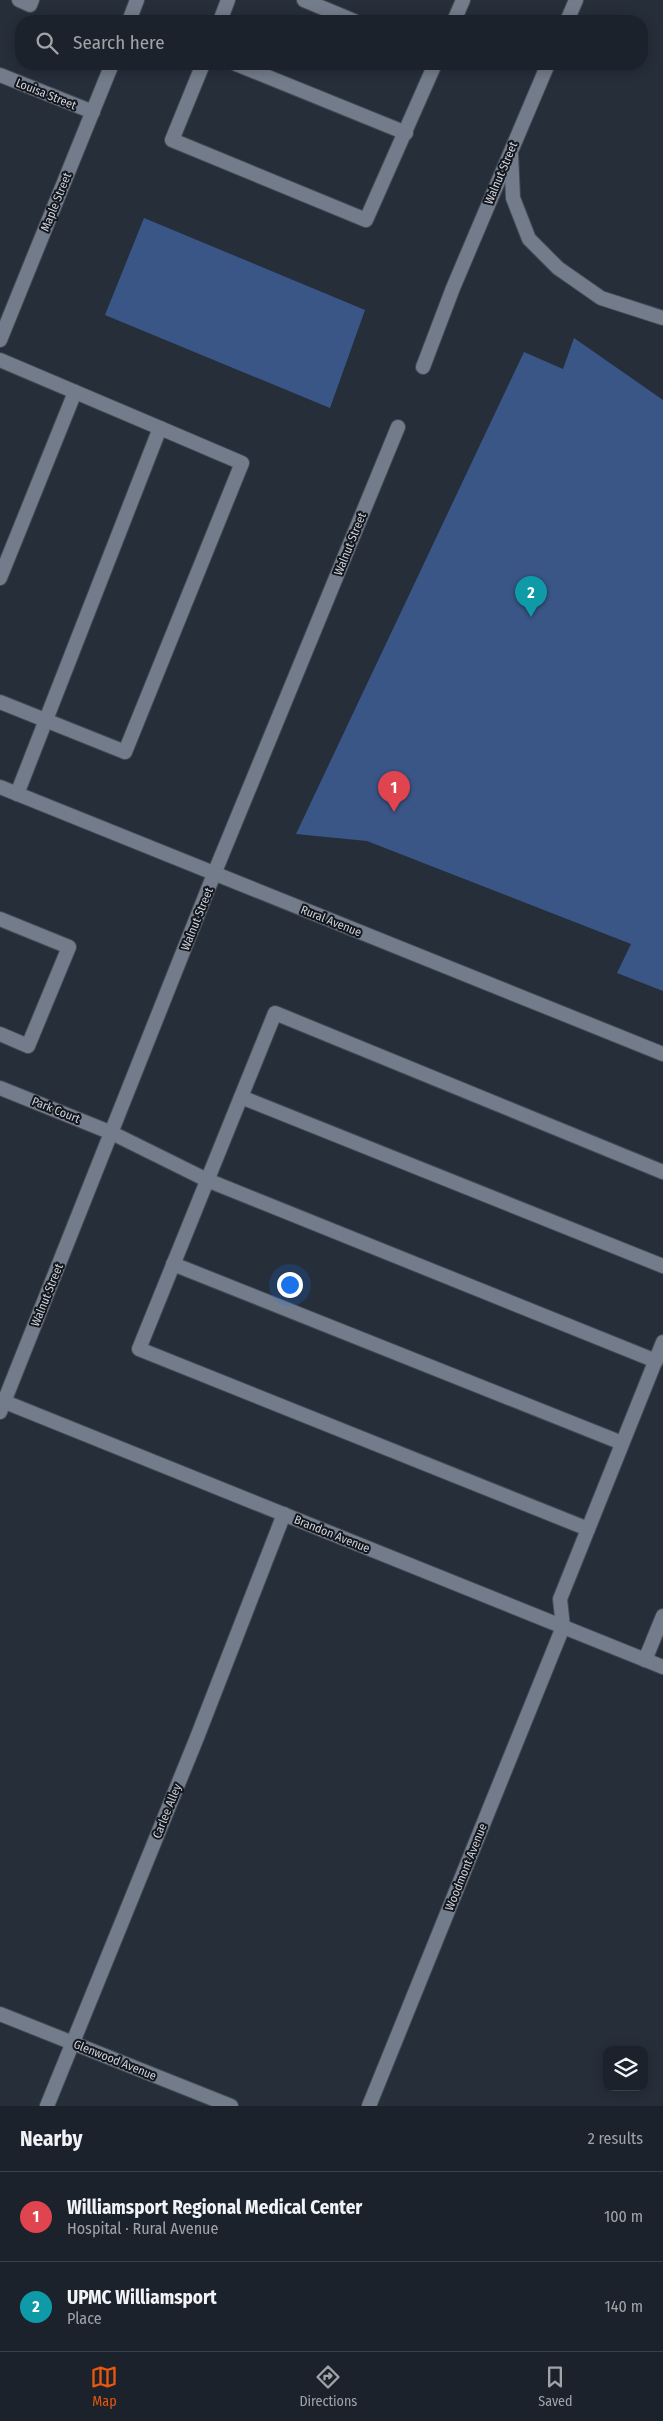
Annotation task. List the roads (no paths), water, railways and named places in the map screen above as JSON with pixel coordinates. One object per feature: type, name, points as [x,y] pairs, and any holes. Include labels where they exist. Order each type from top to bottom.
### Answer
[{"type":"street","points":[[19,0],[30,5],[32,0]]},
{"type":"street","points":[[131,15],[137,0]]},
{"type":"street","points":[[222,15],[228,0]]},
{"type":"street","points":[[304,0],[340,15]]},
{"type":"street","points":[[457,15],[463,0]]},
{"type":"street","points":[[570,15],[576,0]]},
{"type":"street","name":"Maple Street","points":[[0,340],[110,70]]},
{"type":"street","points":[[201,70],[172,140],[366,220],[433,70]]},
{"type":"street","points":[[251,70],[406,133]]},
{"type":"street","name":"Walnut Street","points":[[423,367],[511,149],[545,70]]},
{"type":"street","name":"Louisa Street","points":[[0,75],[92,112]]},
{"type":"street","points":[[511,149],[513,198],[529,239],[558,268],[601,298],[663,318]]},
{"type":"street","points":[[0,360],[242,463],[125,752],[0,702]]},
{"type":"street","points":[[0,578],[75,392]]},
{"type":"street","name":"Walnut Street","points":[[1,1405],[112,1133],[214,874],[398,427]]},
{"type":"street","points":[[17,794],[160,428]]},
{"type":"street","name":"Rural Avenue","points":[[0,787],[663,1054]]},
{"type":"street","points":[[0,919],[69,947],[28,1046],[0,1034]]},
{"type":"street","points":[[588,1529],[138,1350],[276,1013],[663,1172]]},
{"type":"street","name":"Park Court","points":[[0,1088],[112,1133],[207,1180],[656,1361]]},
{"type":"street","points":[[241,1097],[663,1266]]},
{"type":"street","points":[[173,1264],[622,1443]]},
{"type":"street","points":[[562,1627],[560,1599],[663,1342]]},
{"type":"street","name":"Brandon Avenue","points":[[1,1405],[284,1514],[663,1667]]},
{"type":"street","name":"Carlee Alley","points":[[46,2106],[196,1740],[284,1514]]},
{"type":"street","points":[[645,1660],[663,1616]]},
{"type":"street","name":"Woodmont Avenue","points":[[369,2106],[562,1627]]},
{"type":"street","name":"Glenwood Avenue","points":[[0,2014],[231,2106]]},
{"type":"place","name":"UPMC Williamsport","points":[[531,617]]},
{"type":"place","name":"Williamsport Regional Medical Center","points":[[394,812]]}]
